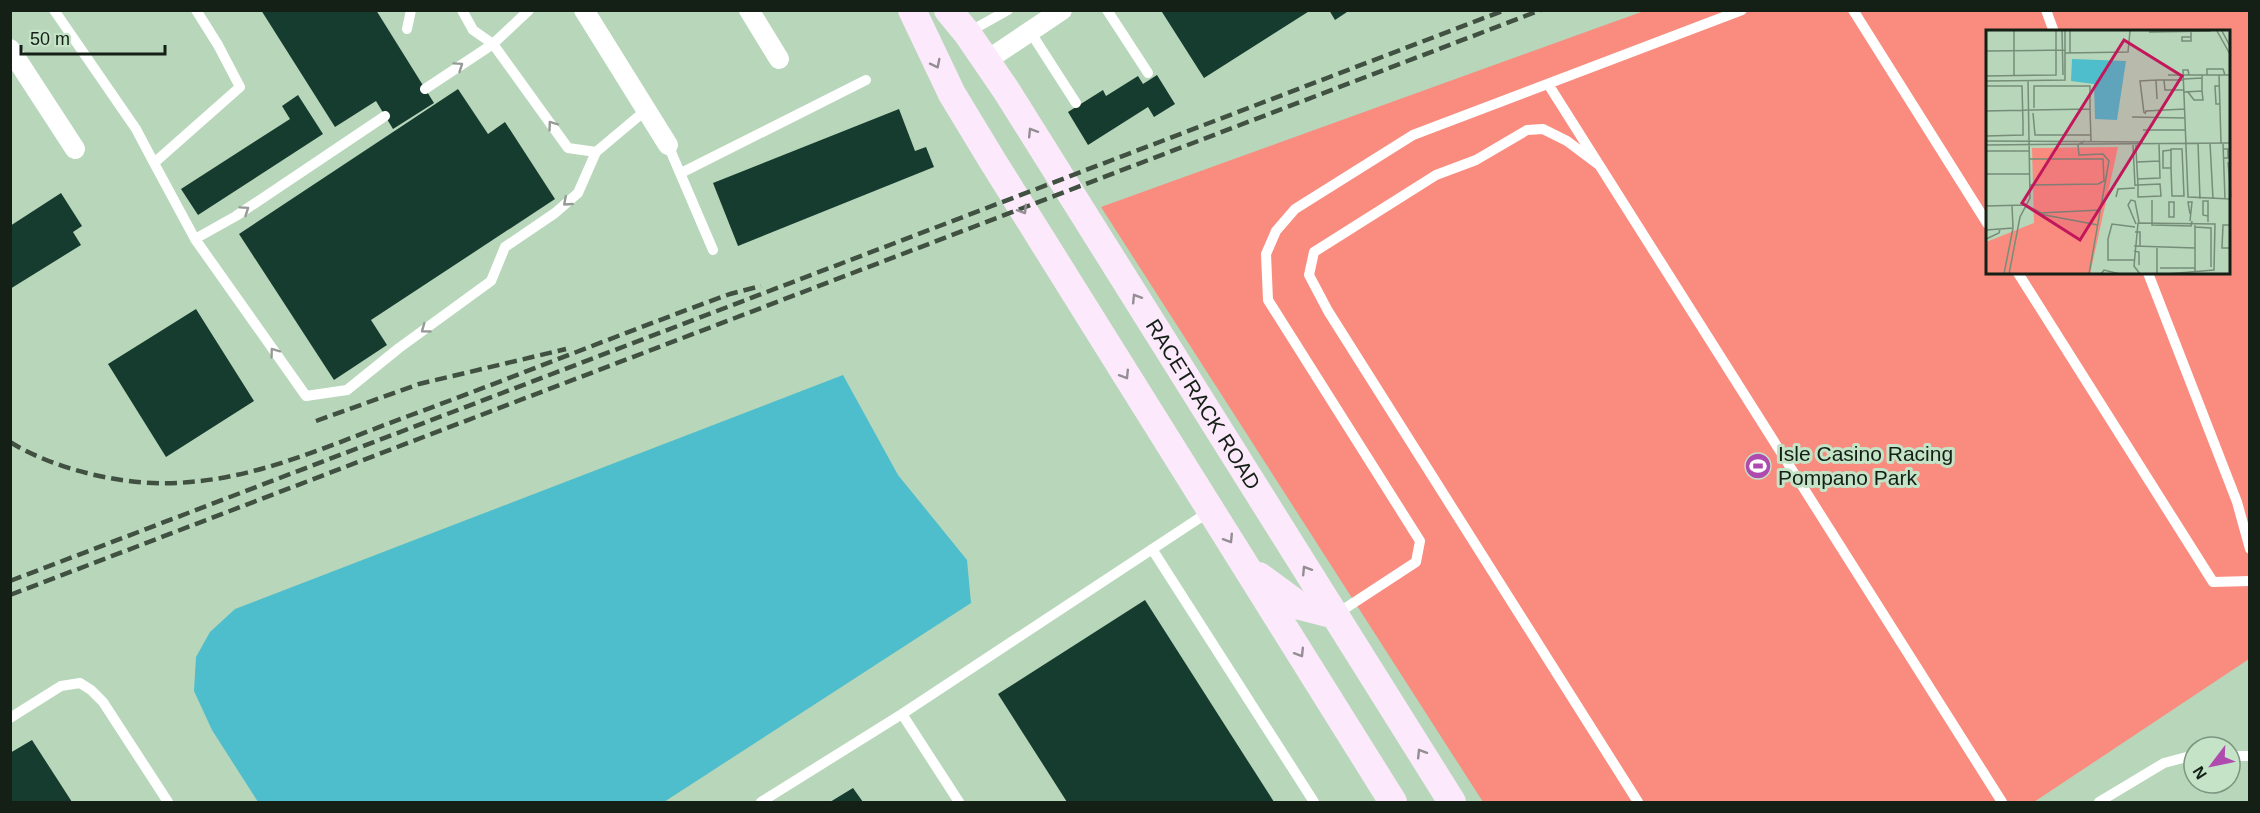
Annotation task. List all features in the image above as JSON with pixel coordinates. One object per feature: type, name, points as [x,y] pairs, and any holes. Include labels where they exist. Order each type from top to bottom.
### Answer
[{"type":"street","points":[[584,10],[668,146]]},
{"type":"street","points":[[749,10],[779,59]]},
{"type":"street","points":[[912,10],[934,61],[958,104],[1088,317],[1393,802]]},
{"type":"street","name":"RACETRACK ROAD","points":[[948,10],[986,61],[1452,802]]},
{"type":"street","points":[[986,61],[1031,33],[1062,10]]},
{"type":"street","points":[[10,49],[75,149]]},
{"type":"street","points":[[1247,568],[1300,606],[1335,615]]},
{"type":"lane","points":[[54,10],[136,129],[195,239],[306,396],[347,390],[399,348],[491,281],[505,247],[555,213],[578,193],[596,152],[646,110]]},
{"type":"lane","points":[[154,163],[240,87],[196,10]]},
{"type":"lane","points":[[407,29],[411,10]]},
{"type":"lane","points":[[462,10],[473,30],[493,44],[568,148],[596,152]]},
{"type":"lane","points":[[425,89],[493,44],[529,10]]},
{"type":"lane","points":[[967,33],[1008,10]]},
{"type":"lane","points":[[1107,10],[1148,73]]},
{"type":"lane","points":[[1335,615],[1416,562],[1420,541],[1268,300],[1266,255],[1276,231],[1295,209],[1413,135],[1742,10]]},
{"type":"lane","points":[[1853,10],[1986,222]]},
{"type":"lane","points":[[2046,10],[2053,30]]},
{"type":"lane","points":[[1031,33],[1076,104]]},
{"type":"lane","points":[[681,173],[866,80]]},
{"type":"lane","points":[[1548,84],[2002,802]]},
{"type":"lane","points":[[195,239],[236,216],[385,116]]},
{"type":"lane","points":[[1599,165],[1567,141],[1543,129],[1527,130],[1476,160],[1436,175],[1314,252],[1309,275],[1328,311],[1638,802]]},
{"type":"lane","points":[[668,146],[713,250]]},
{"type":"lane","points":[[2019,274],[2213,582],[2250,581]]},
{"type":"lane","points":[[2148,274],[2237,502],[2250,549]]},
{"type":"lane","points":[[761,802],[902,714],[1211,510]]},
{"type":"lane","points":[[1152,549],[1314,802]]},
{"type":"lane","points":[[10,718],[61,686],[80,683],[103,702],[168,802]]},
{"type":"lane","points":[[902,714],[959,802]]},
{"type":"lane","points":[[2099,802],[2164,763],[2182,758]]},
{"type":"shaded area","name":"Isle Casino Racing Pompano Park","points":[[1644,11],[2249,11],[2249,659],[2034,802],[1483,802],[1101,207]]},
{"type":"water","points":[[843,375],[898,475],[967,560],[971,603],[664,802],[258,802],[212,730],[194,691],[196,657],[210,632],[235,609]]},
{"type":"building","points":[[261,10],[376,10],[434,103],[393,129],[376,101],[335,127]]},
{"type":"building","points":[[1165,10],[1311,10],[1204,78],[1162,12]]},
{"type":"building","points":[[1329,10],[1350,10],[1335,20]]},
{"type":"building","points":[[1157,75],[1175,104],[1154,117],[1148,107],[1088,145],[1068,112],[1103,90],[1106,96],[1138,76],[1143,84]]},
{"type":"building","points":[[458,89],[488,134],[505,122],[555,199],[371,320],[387,345],[334,380],[239,234]]},
{"type":"building","points":[[298,95],[323,134],[198,215],[181,189],[290,119],[282,106]]},
{"type":"building","points":[[899,109],[915,151],[926,147],[934,167],[738,246],[713,183]]},
{"type":"building","points":[[61,193],[82,226],[73,232],[81,245],[10,289],[10,226]]},
{"type":"building","points":[[196,309],[254,401],[166,457],[108,364]]},
{"type":"building","points":[[1145,600],[1274,802],[1067,802],[998,694]]},
{"type":"building","points":[[32,740],[72,802],[10,802],[10,753]]},
{"type":"building","points":[[853,788],[863,802],[830,802]]},
{"type":"railway","points":[[10,581],[1505,10]]},
{"type":"railway","points":[[10,595],[1541,10]]},
{"type":"railway","points":[[10,442],[51,462],[97,476],[168,483],[218,479],[271,466],[324,448],[689,309],[730,294],[761,286]]},
{"type":"railway","points":[[316,421],[419,384],[566,349]]},
{"type":"place","name":"Isle Casino Racing Pompano Park","points":[[1758,466]]}]
